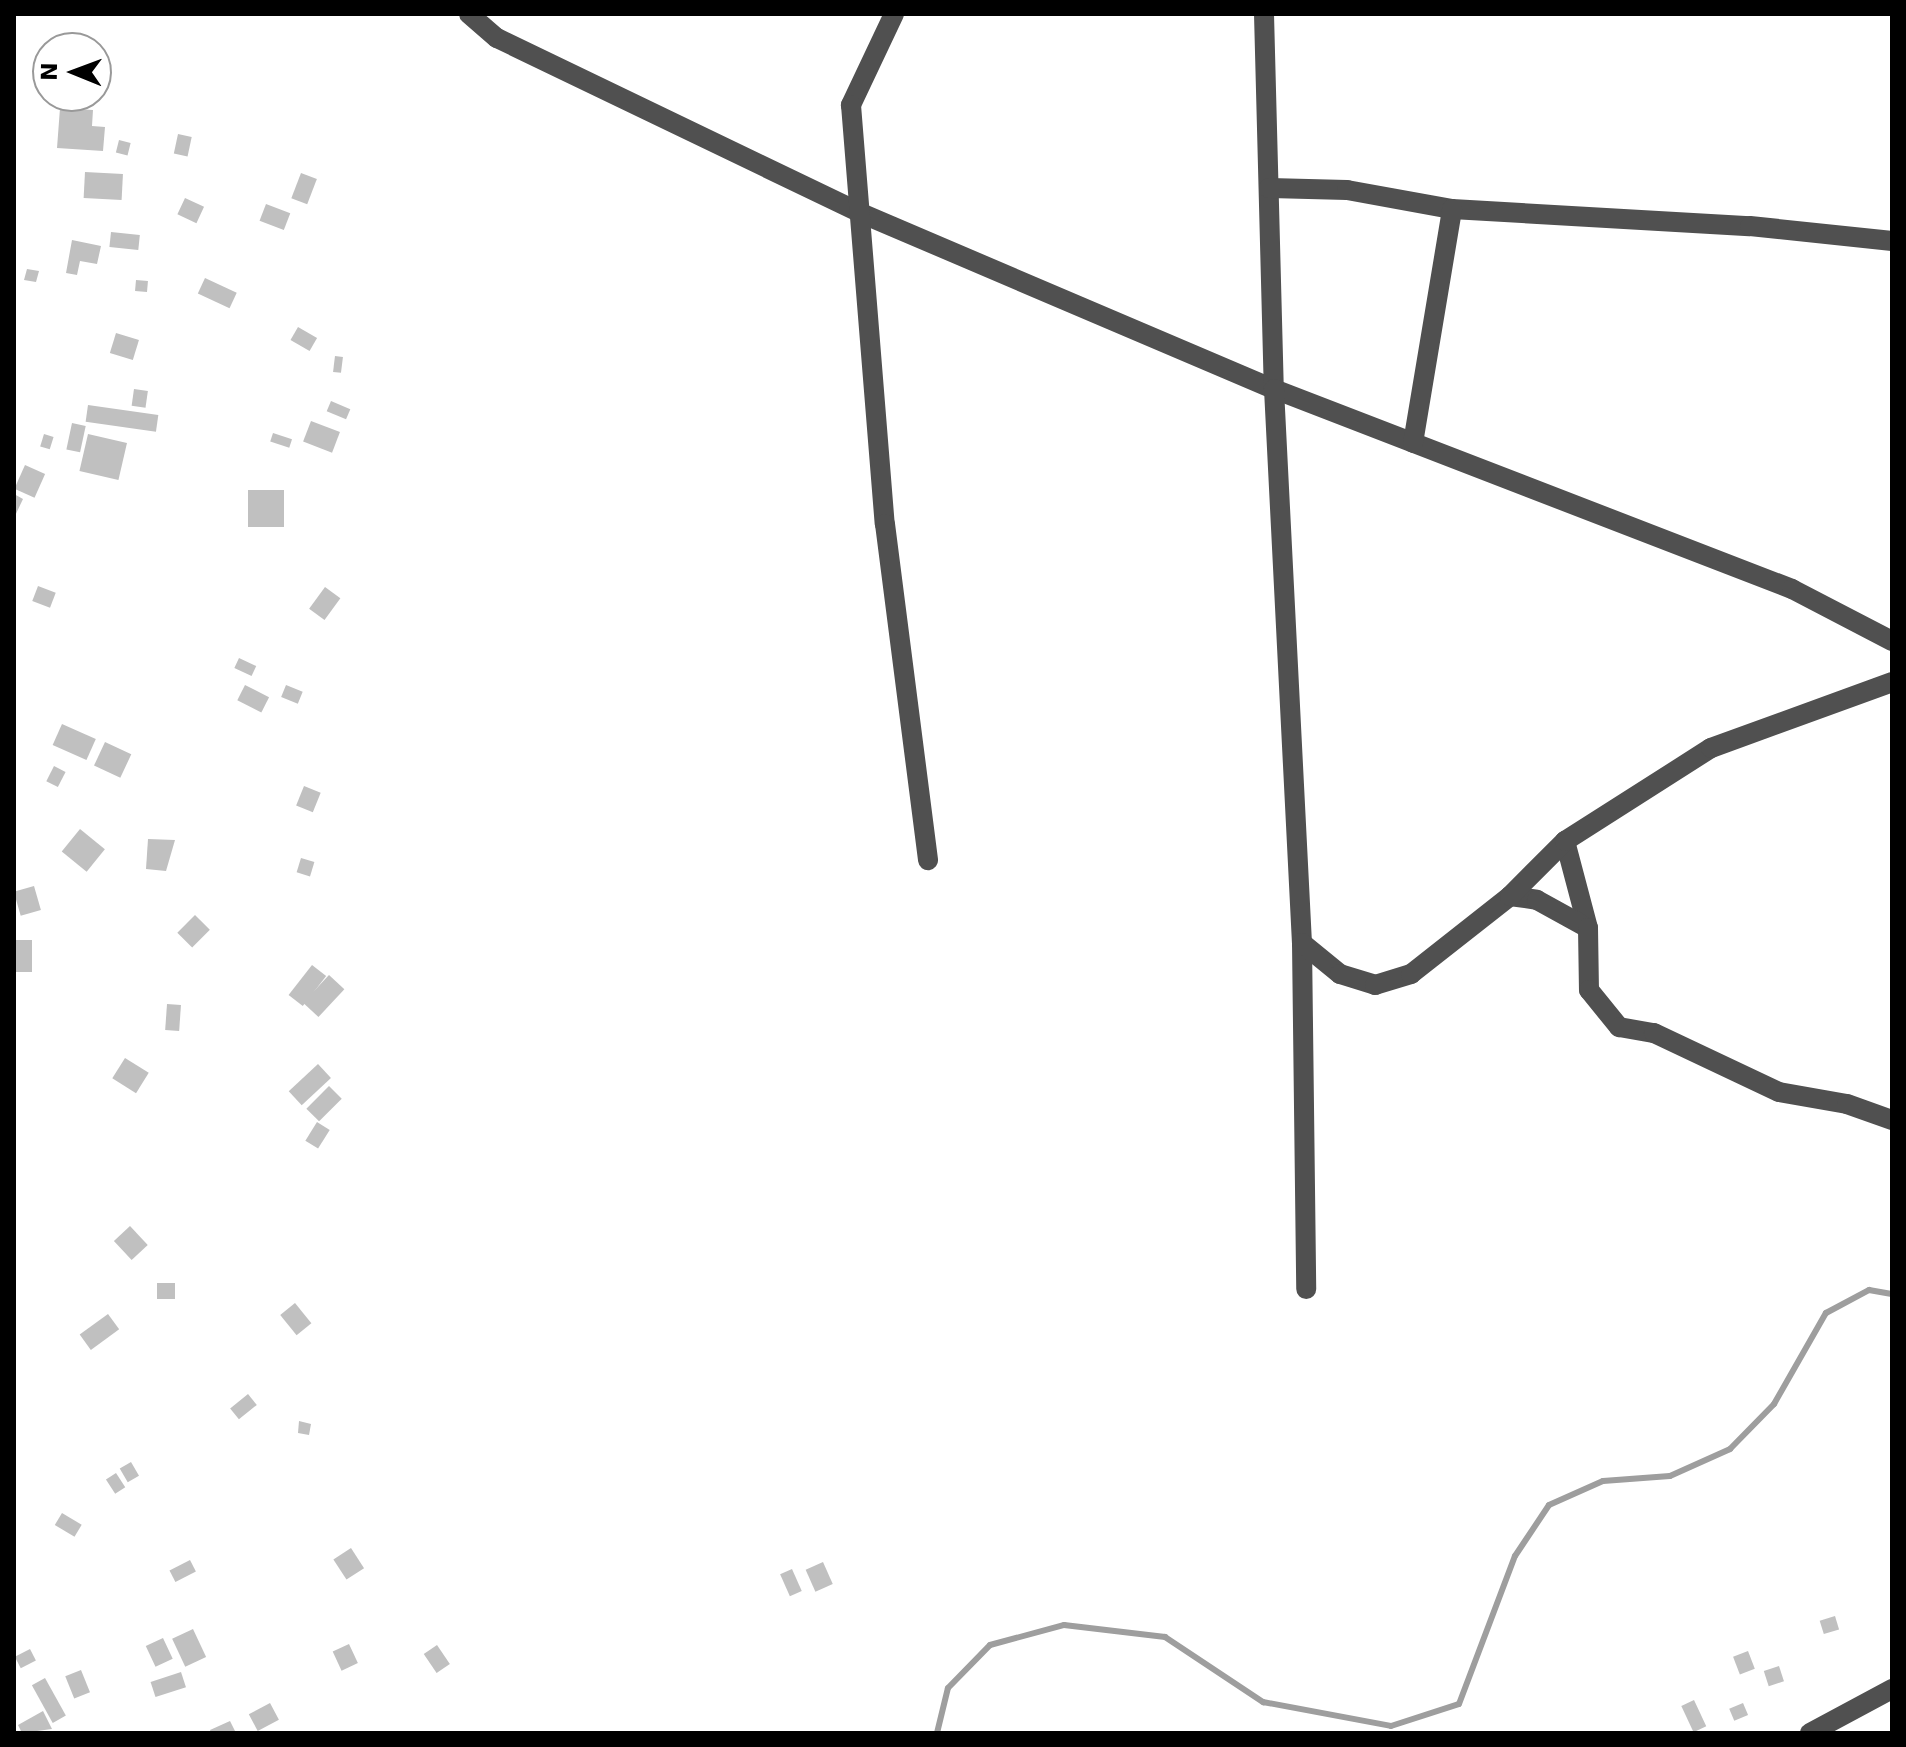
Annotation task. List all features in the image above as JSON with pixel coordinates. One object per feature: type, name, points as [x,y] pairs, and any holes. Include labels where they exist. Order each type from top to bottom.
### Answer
[{"type":"street","points":[[469,14],[497,38],[863,214],[1274,389],[1792,589],[1892,641]]},
{"type":"street","points":[[894,14],[851,105],[863,214],[885,524],[928,860]]},
{"type":"street","points":[[1264,14],[1274,389],[1302,943],[1306,1289]]},
{"type":"street","points":[[1269,188],[1347,190],[1452,209],[1750,226],[1892,241]]},
{"type":"street","points":[[1413,443],[1452,209]]},
{"type":"street","points":[[1302,943],[1340,974],[1375,985],[1411,974],[1510,896],[1565,841],[1711,748],[1892,682]]},
{"type":"street","points":[[1565,841],[1588,928],[1589,990],[1619,1027],[1654,1033],[1779,1092],[1847,1104],[1892,1120]]},
{"type":"street","points":[[1510,896],[1537,900],[1588,928]]},
{"type":"street","points":[[1810,1733],[1892,1689]]},
{"type":"building","points":[[60,112],[93,112],[92,126],[105,127],[103,151],[57,148]]},
{"type":"building","points":[[178,134],[192,137],[188,156],[174,154]]},
{"type":"building","points":[[119,140],[131,143],[127,156],[116,153]]},
{"type":"building","points":[[85,172],[123,174],[122,200],[84,198]]},
{"type":"building","points":[[301,173],[317,179],[307,204],[291,198]]},
{"type":"building","points":[[185,198],[204,207],[196,223],[177,214]]},
{"type":"building","points":[[266,204],[290,213],[284,230],[260,221]]},
{"type":"building","points":[[111,232],[140,235],[138,250],[109,247]]},
{"type":"building","points":[[72,240],[101,246],[97,264],[80,261],[77,275],[66,273]]},
{"type":"building","points":[[27,269],[39,271],[36,282],[24,280]]},
{"type":"building","points":[[205,278],[237,293],[230,308],[198,293]]},
{"type":"building","points":[[136,280],[148,281],[147,292],[135,291]]},
{"type":"building","points":[[298,327],[317,338],[310,351],[290,340]]},
{"type":"building","points":[[116,333],[139,340],[133,360],[110,353]]},
{"type":"building","points":[[335,356],[343,357],[341,373],[333,372]]},
{"type":"building","points":[[134,389],[148,391],[145,408],[132,406]]},
{"type":"building","points":[[331,401],[350,409],[346,419],[327,411]]},
{"type":"building","points":[[88,405],[158,415],[156,432],[86,422]]},
{"type":"building","points":[[311,421],[340,432],[332,453],[303,442]]},
{"type":"building","points":[[72,423],[86,426],[80,452],[66,449]]},
{"type":"building","points":[[273,433],[292,439],[289,448],[270,442]]},
{"type":"building","points":[[44,434],[54,437],[50,449],[40,446]]},
{"type":"building","points":[[88,434],[127,443],[118,480],[79,471]]},
{"type":"building","points":[[25,465],[45,474],[35,498],[14,489]]},
{"type":"building","points":[[248,490],[284,490],[284,527],[248,527]]},
{"type":"building","points":[[14,494],[23,499],[14,518]]},
{"type":"building","points":[[38,586],[56,593],[50,608],[32,601]]},
{"type":"building","points":[[325,587],[340,598],[325,620],[309,609]]},
{"type":"building","points":[[239,658],[256,666],[252,676],[234,668]]},
{"type":"building","points":[[245,685],[269,697],[261,712],[237,700]]},
{"type":"building","points":[[286,685],[303,692],[298,704],[281,697]]},
{"type":"building","points":[[62,724],[96,739],[86,760],[53,745]]},
{"type":"building","points":[[105,742],[131,754],[120,778],[94,766]]},
{"type":"building","points":[[54,766],[66,772],[58,787],[46,781]]},
{"type":"building","points":[[304,786],[321,793],[313,812],[296,805]]},
{"type":"building","points":[[80,829],[105,849],[87,872],[62,852]]},
{"type":"building","points":[[148,839],[175,840],[166,871],[146,869]]},
{"type":"building","points":[[301,858],[314,862],[310,876],[297,872]]},
{"type":"building","points":[[34,886],[41,910],[21,916],[14,892]]},
{"type":"building","points":[[195,915],[210,930],[192,948],[177,933]]},
{"type":"building","points":[[14,940],[32,940],[32,972],[14,972]]},
{"type":"building","points":[[312,965],[326,976],[303,1006],[289,995]]},
{"type":"building","points":[[329,975],[344,989],[318,1017],[303,1003]]},
{"type":"building","points":[[167,1004],[181,1005],[179,1031],[165,1030]]},
{"type":"building","points":[[125,1058],[149,1073],[136,1093],[112,1078]]},
{"type":"building","points":[[318,1064],[331,1078],[302,1105],[289,1091]]},
{"type":"building","points":[[329,1086],[342,1099],[319,1121],[306,1109]]},
{"type":"building","points":[[317,1122],[330,1130],[318,1149],[305,1141]]},
{"type":"building","points":[[130,1226],[148,1245],[132,1260],[114,1241]]},
{"type":"building","points":[[157,1283],[175,1283],[175,1299],[157,1299]]},
{"type":"building","points":[[295,1303],[311,1323],[297,1335],[280,1315]]},
{"type":"building","points":[[108,1314],[119,1329],[91,1350],[80,1335]]},
{"type":"building","points":[[248,1394],[257,1405],[239,1419],[230,1408]]},
{"type":"building","points":[[299,1421],[311,1424],[309,1435],[298,1433]]},
{"type":"building","points":[[131,1462],[139,1476],[128,1482],[120,1468]]},
{"type":"building","points":[[116,1473],[125,1487],[115,1494],[106,1480]]},
{"type":"building","points":[[62,1513],[82,1525],[75,1537],[55,1525]]},
{"type":"building","points":[[351,1548],[364,1568],[346,1580],[333,1559]]},
{"type":"building","points":[[190,1560],[196,1572],[175,1582],[170,1570]]},
{"type":"building","points":[[823,1562],[833,1584],[815,1592],[806,1570]]},
{"type":"building","points":[[792,1569],[802,1591],[790,1596],[780,1574]]},
{"type":"building","points":[[1835,1616],[1839,1629],[1824,1634],[1820,1621]]},
{"type":"building","points":[[193,1629],[206,1657],[185,1667],[172,1639]]},
{"type":"building","points":[[163,1638],[173,1659],[156,1667],[146,1646]]},
{"type":"building","points":[[349,1644],[358,1663],[342,1671],[333,1652]]},
{"type":"building","points":[[437,1645],[450,1664],[437,1673],[424,1654]]},
{"type":"building","points":[[30,1649],[36,1661],[21,1668],[15,1657]]},
{"type":"building","points":[[1748,1651],[1755,1669],[1740,1674],[1733,1657]]},
{"type":"building","points":[[1779,1666],[1784,1681],[1769,1686],[1764,1671]]},
{"type":"building","points":[[81,1670],[90,1692],[74,1699],[65,1676]]},
{"type":"building","points":[[181,1672],[186,1687],[156,1697],[151,1682]]},
{"type":"building","points":[[45,1678],[66,1716],[53,1723],[32,1685]]},
{"type":"building","points":[[1694,1700],[1706,1726],[1694,1732],[1681,1706]]},
{"type":"building","points":[[270,1703],[279,1720],[258,1731],[249,1714]]},
{"type":"building","points":[[1743,1703],[1748,1715],[1734,1721],[1729,1709]]},
{"type":"building","points":[[43,1711],[52,1729],[22,1733],[18,1725]]},
{"type":"building","points":[[230,1721],[236,1733],[211,1733],[210,1730]]},
{"type":"waterway","points":[[937,1733],[948,1688],[990,1645],[1064,1625],[1165,1637],[1263,1702],[1391,1726],[1459,1704],[1515,1556],[1549,1505],[1603,1481],[1670,1476],[1730,1449],[1774,1404],[1826,1313],[1869,1290],[1892,1294]]}]
